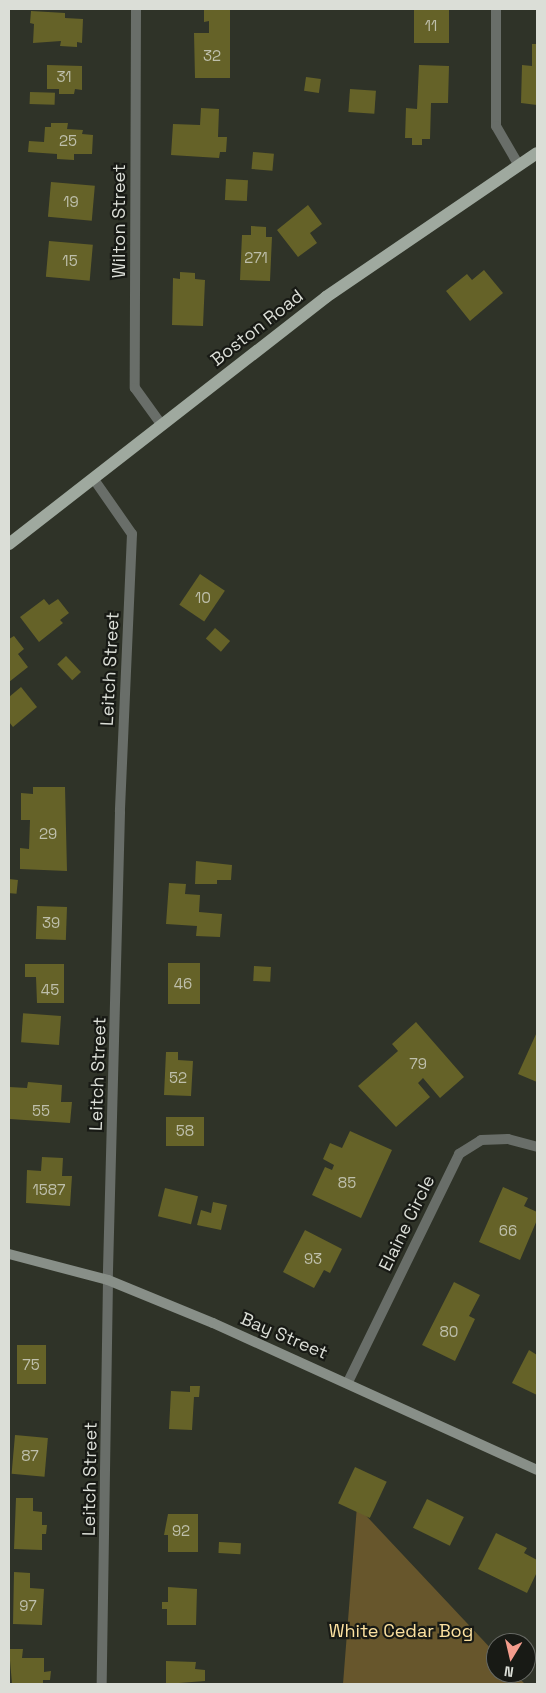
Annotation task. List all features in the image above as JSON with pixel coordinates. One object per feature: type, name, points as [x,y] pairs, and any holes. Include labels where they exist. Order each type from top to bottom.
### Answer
[{"type":"main road","name":"Boston Road","points":[[9,544],[161,424],[326,298],[518,164],[537,153]]},
{"type":"main road","name":"Bay Street","points":[[9,1254],[108,1280],[348,1382],[537,1470]]},
{"type":"street","name":"Wilton Street","points":[[136,9],[134,388],[161,424]]},
{"type":"street","points":[[496,9],[496,126],[518,164]]},
{"type":"street","name":"Leitch Street","points":[[93,478],[132,534],[120,812],[108,1280],[102,1684]]},
{"type":"street","name":"Elaine Circle","points":[[348,1382],[459,1154],[480,1140],[508,1139],[537,1147]]},
{"type":"green space","name":"White Cedar Bog","points":[[357,1506],[486,1643],[486,1683],[525,1684],[343,1684]]},
{"type":"building","points":[[204,9],[230,9],[230,78],[195,78],[194,33],[209,33],[209,21],[204,22]]},
{"type":"building","points":[[414,9],[449,9],[449,43],[414,43]]},
{"type":"building","points":[[31,11],[65,13],[65,18],[83,19],[82,43],[77,42],[77,47],[60,46],[61,41],[33,43],[34,24],[30,23]]},
{"type":"building","points":[[532,44],[537,44],[537,105],[521,103],[522,65],[532,66]]},
{"type":"building","points":[[47,65],[82,66],[82,90],[75,89],[74,94],[59,94],[59,89],[47,89]]},
{"type":"building","points":[[419,65],[449,66],[448,103],[431,103],[430,139],[422,139],[422,145],[412,145],[412,138],[405,138],[406,108],[417,109]]},
{"type":"building","points":[[306,77],[321,79],[319,93],[304,91]]},
{"type":"building","points":[[350,89],[376,91],[374,114],[348,112]]},
{"type":"building","points":[[30,92],[55,93],[55,105],[30,104]]},
{"type":"building","points":[[201,108],[219,109],[218,137],[227,137],[226,152],[220,152],[219,158],[171,155],[173,124],[200,125]]},
{"type":"building","points":[[51,123],[68,123],[67,129],[83,130],[82,134],[93,135],[92,154],[74,154],[74,160],[57,159],[57,154],[28,152],[29,141],[44,142],[45,127],[51,127]]},
{"type":"building","points":[[253,152],[274,154],[272,171],[252,169]]},
{"type":"building","points":[[226,179],[248,180],[247,201],[225,200]]},
{"type":"building","points":[[51,182],[95,186],[92,221],[48,217]]},
{"type":"building","points":[[308,205],[322,224],[310,233],[317,243],[298,257],[277,230]]},
{"type":"building","points":[[251,226],[266,227],[266,237],[272,237],[270,281],[240,280],[242,235],[251,235]]},
{"type":"building","points":[[49,241],[93,245],[90,281],[46,277]]},
{"type":"building","points":[[484,270],[503,293],[470,321],[446,291],[467,274],[472,280]]},
{"type":"building","points":[[180,272],[195,273],[195,279],[205,280],[203,326],[172,325],[173,278],[180,279]]},
{"type":"building","points":[[200,574],[225,591],[204,621],[179,605]]},
{"type":"building","points":[[44,599],[49,605],[58,599],[69,613],[60,620],[63,623],[39,642],[20,617]]},
{"type":"building","points":[[215,628],[230,641],[221,652],[206,639]]},
{"type":"building","points":[[14,636],[24,649],[18,654],[28,667],[9,682],[9,639]]},
{"type":"building","points":[[66,656],[81,672],[72,680],[57,664]]},
{"type":"building","points":[[21,687],[37,707],[13,727],[9,722],[9,697]]},
{"type":"building","points":[[33,787],[65,787],[67,871],[20,869],[20,848],[29,849],[30,820],[21,820],[21,793],[33,794]]},
{"type":"building","points":[[196,861],[232,865],[231,880],[217,880],[217,884],[195,884]]},
{"type":"building","points":[[9,879],[18,880],[16,894],[9,893]]},
{"type":"building","points":[[169,883],[186,884],[185,894],[200,895],[199,912],[222,914],[220,937],[196,936],[197,926],[166,924]]},
{"type":"building","points":[[37,906],[67,907],[66,940],[36,939]]},
{"type":"building","points":[[168,963],[200,963],[200,1004],[168,1004]]},
{"type":"building","points":[[25,964],[64,964],[64,1003],[37,1003],[36,977],[25,977]]},
{"type":"building","points":[[254,966],[271,967],[270,982],[253,981]]},
{"type":"building","points":[[23,1013],[61,1016],[59,1045],[21,1042]]},
{"type":"building","points":[[416,1022],[464,1077],[440,1098],[423,1078],[418,1083],[430,1097],[396,1127],[358,1086],[398,1051],[392,1044]]},
{"type":"building","points":[[537,1032],[537,1082],[518,1074]]},
{"type":"building","points":[[166,1052],[178,1052],[178,1060],[193,1061],[191,1096],[164,1095]]},
{"type":"building","points":[[28,1082],[62,1085],[61,1102],[72,1102],[70,1123],[10,1119],[9,1087],[27,1088]]},
{"type":"building","points":[[166,1117],[204,1117],[204,1146],[166,1146]]},
{"type":"building","points":[[350,1131],[392,1150],[361,1218],[312,1195],[325,1167],[332,1170],[334,1165],[323,1159],[330,1143],[342,1148]]},
{"type":"building","points":[[42,1157],[63,1158],[62,1176],[72,1176],[70,1206],[26,1203],[27,1170],[41,1171]]},
{"type":"building","points":[[503,1187],[528,1198],[524,1206],[537,1212],[537,1220],[520,1260],[479,1242]]},
{"type":"building","points":[[165,1188],[198,1196],[191,1224],[158,1216]]},
{"type":"building","points":[[213,1202],[227,1205],[221,1230],[197,1225],[201,1210],[211,1213]]},
{"type":"building","points":[[305,1230],[342,1249],[330,1273],[324,1270],[314,1288],[283,1272]]},
{"type":"building","points":[[454,1282],[480,1295],[469,1316],[475,1319],[455,1361],[422,1345]]},
{"type":"building","points":[[17,1345],[46,1345],[46,1384],[17,1384]]},
{"type":"building","points":[[529,1350],[537,1355],[537,1395],[512,1383]]},
{"type":"building","points":[[190,1386],[200,1386],[199,1397],[194,1397],[192,1430],[169,1429],[171,1391],[190,1392]]},
{"type":"building","points":[[15,1435],[48,1438],[44,1477],[12,1474]]},
{"type":"building","points":[[355,1467],[387,1482],[370,1518],[338,1503]]},
{"type":"building","points":[[16,1498],[33,1498],[33,1511],[42,1512],[42,1525],[47,1525],[46,1534],[42,1534],[42,1550],[14,1549]]},
{"type":"building","points":[[427,1499],[464,1517],[450,1546],[413,1528]]},
{"type":"building","points":[[168,1514],[198,1514],[198,1552],[168,1552],[168,1535],[164,1535]]},
{"type":"building","points":[[496,1533],[527,1548],[524,1553],[537,1560],[537,1572],[527,1593],[478,1569]]},
{"type":"building","points":[[219,1542],[241,1543],[240,1554],[218,1553]]},
{"type":"building","points":[[14,1572],[30,1573],[30,1588],[44,1589],[42,1625],[13,1624]]},
{"type":"building","points":[[168,1587],[197,1589],[196,1625],[167,1625],[167,1609],[162,1609],[162,1602],[168,1602]]},
{"type":"building","points":[[9,1649],[23,1649],[22,1658],[44,1658],[44,1672],[51,1671],[50,1680],[43,1680],[43,1684],[12,1684]]},
{"type":"building","points":[[166,1661],[196,1662],[195,1669],[205,1670],[205,1681],[166,1684]]}]
